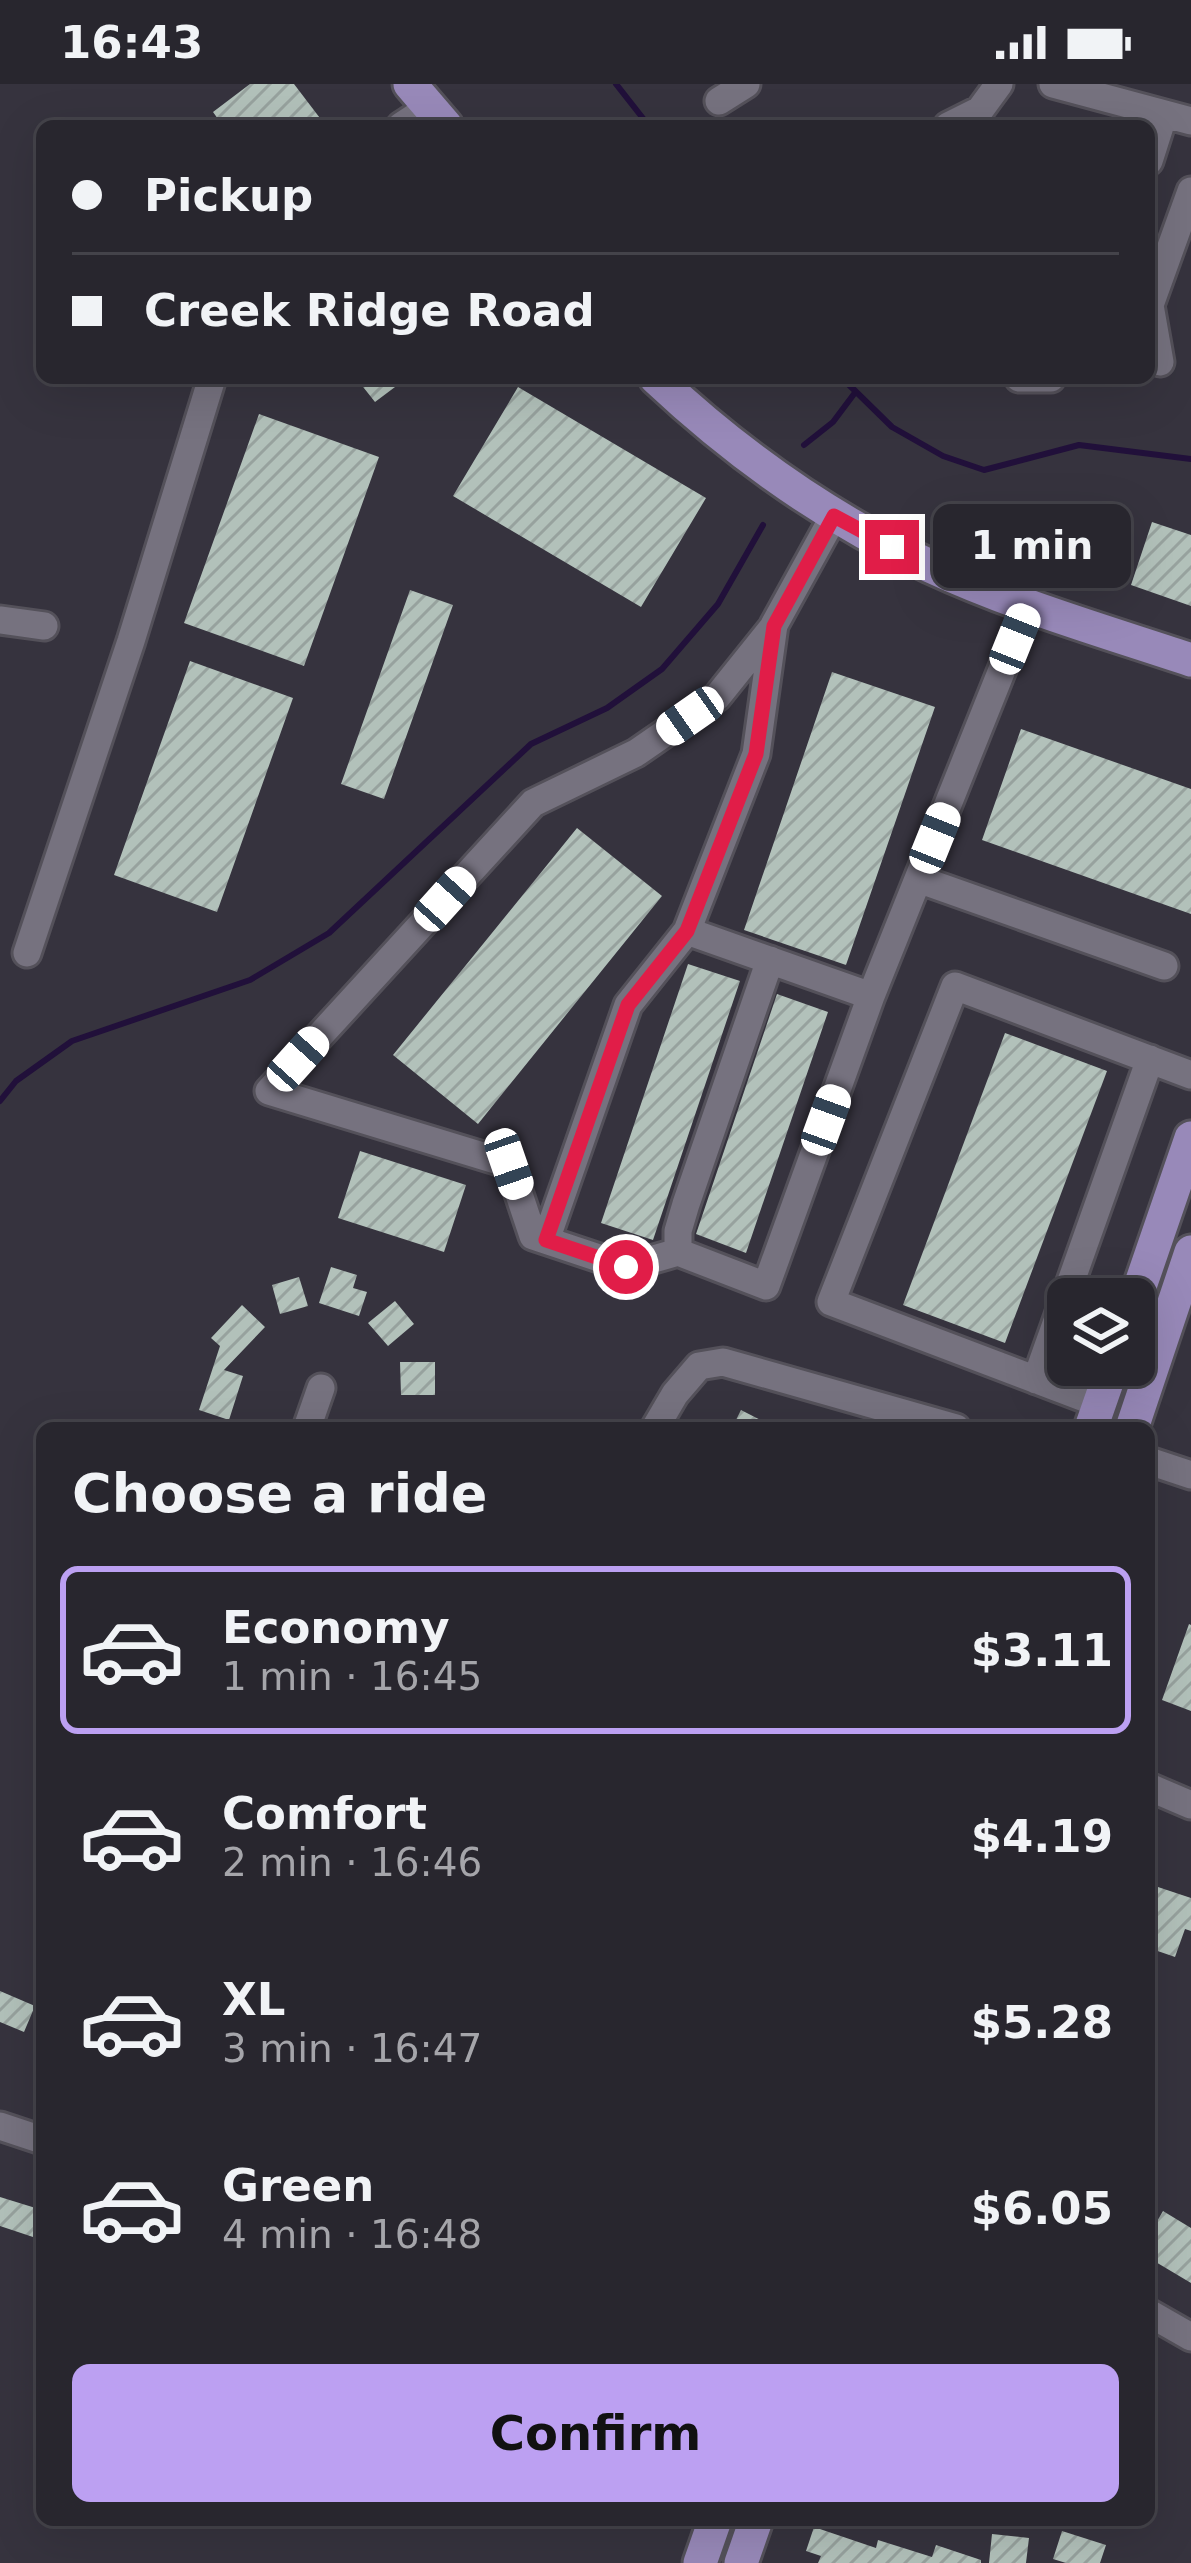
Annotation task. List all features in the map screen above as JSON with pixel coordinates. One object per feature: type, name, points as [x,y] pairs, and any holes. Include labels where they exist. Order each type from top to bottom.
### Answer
[{"type":"main road","points":[[663,384],[754,463],[834,516],[928,565],[1028,605],[1191,660]]},
{"type":"main road","points":[[1146,1278],[1181,1202],[1191,1138]]},
{"type":"main road","points":[[1134,1422],[1191,1252]]},
{"type":"main road","points":[[1095,1416],[1106,1386]]},
{"type":"main road","points":[[700,2563],[713,2526]]},
{"type":"main road","points":[[741,2563],[754,2526]]},
{"type":"street","points":[[719,101],[746,84]]},
{"type":"street","points":[[960,120],[980,110],[998,84]]},
{"type":"street","points":[[1053,84],[1097,90],[1178,117],[1155,151]]},
{"type":"street","points":[[1155,291],[1191,191]]},
{"type":"street","points":[[1155,334],[1160,362]]},
{"type":"street","points":[[27,953],[210,384]]},
{"type":"street","points":[[834,516],[774,626],[717,697],[636,753],[533,803],[269,1091],[509,1164],[532,1236],[626,1267],[678,1252],[766,1286],[871,996],[1028,605]]},
{"type":"street","points":[[0,620],[44,626]]},
{"type":"street","points":[[546,1240],[628,1005],[687,931],[756,754],[774,626]]},
{"type":"street","points":[[918,879],[1164,966]]},
{"type":"street","points":[[687,931],[871,996]]},
{"type":"street","points":[[678,1252],[686,1204],[770,960]]},
{"type":"street","points":[[1095,1416],[1036,1380],[831,1302],[955,986],[1191,1075]]},
{"type":"street","points":[[1036,1380],[1150,1060]]},
{"type":"street","points":[[659,1422],[699,1366],[723,1362],[935,1422]]},
{"type":"street","points":[[309,1422],[321,1388]]},
{"type":"street","points":[[1155,1463],[1191,1475]]},
{"type":"street","points":[[1155,1790],[1191,1805]]},
{"type":"street","points":[[0,2126],[36,2138]]},
{"type":"street","points":[[1155,2316],[1191,2337]]},
{"type":"building","points":[[250,84],[294,84],[321,120],[219,120],[213,112]]},
{"type":"building","points":[[361,384],[399,384],[375,402]]},
{"type":"building","points":[[518,387],[706,498],[641,607],[453,496]]},
{"type":"building","points":[[259,414],[379,457],[304,666],[184,623]]},
{"type":"building","points":[[1152,522],[1191,535],[1191,606],[1131,585]]},
{"type":"building","points":[[410,590],[453,605],[384,799],[341,784]]},
{"type":"building","points":[[190,661],[293,698],[217,912],[114,875]]},
{"type":"building","points":[[832,672],[935,707],[846,965],[744,930]]},
{"type":"building","points":[[1021,729],[1191,789],[1191,914],[982,840]]},
{"type":"building","points":[[577,828],[662,896],[478,1124],[393,1055]]},
{"type":"building","points":[[688,964],[740,981],[653,1240],[601,1223]]},
{"type":"building","points":[[777,994],[828,1012],[746,1253],[696,1234]]},
{"type":"building","points":[[1005,1033],[1107,1071],[1005,1343],[903,1305]]},
{"type":"building","points":[[360,1151],[466,1185],[444,1252],[338,1218]]},
{"type":"building","points":[[331,1267],[357,1275],[353,1288],[367,1292],[359,1316],[319,1303]]},
{"type":"building","points":[[299,1277],[308,1306],[280,1314],[272,1285]]},
{"type":"building","points":[[395,1301],[414,1324],[388,1346],[368,1323]]},
{"type":"building","points":[[242,1305],[265,1327],[224,1370],[243,1376],[229,1420],[199,1410],[220,1346],[211,1338]]},
{"type":"building","points":[[400,1362],[435,1362],[435,1395],[401,1395]]},
{"type":"building","points":[[741,1410],[764,1422],[735,1422]]},
{"type":"building","points":[[1191,1625],[1191,1711],[1162,1700]]},
{"type":"building","points":[[1155,1886],[1191,1898],[1191,1931],[1185,1929],[1175,1957],[1155,1950]]},
{"type":"building","points":[[0,1991],[35,2006],[24,2032],[0,2022]]},
{"type":"building","points":[[0,2197],[36,2208],[36,2238],[0,2226]]},
{"type":"building","points":[[1163,2211],[1191,2228],[1191,2283],[1155,2262],[1155,2225]]},
{"type":"building","points":[[814,2527],[876,2548],[878,2540],[932,2557],[936,2545],[981,2563],[818,2563],[821,2556],[806,2551]]},
{"type":"building","points":[[1062,2531],[1106,2545],[1100,2563],[1053,2559]]},
{"type":"building","points":[[992,2534],[1029,2538],[1026,2563],[989,2563]]},
{"type":"waterway","points":[[616,84],[644,120]]},
{"type":"waterway","points":[[848,384],[892,427],[943,456],[984,470],[1079,445],[1191,459]]},
{"type":"waterway","points":[[804,445],[833,422],[854,394]]},
{"type":"waterway","points":[[0,1101],[16,1081],[72,1041],[250,980],[329,933],[531,744],[607,708],[662,669],[718,604],[763,525]]},
{"type":"route","points":[[626,1267],[546,1240],[628,1005],[687,931],[756,754],[774,626],[834,516],[892,547]]}]
